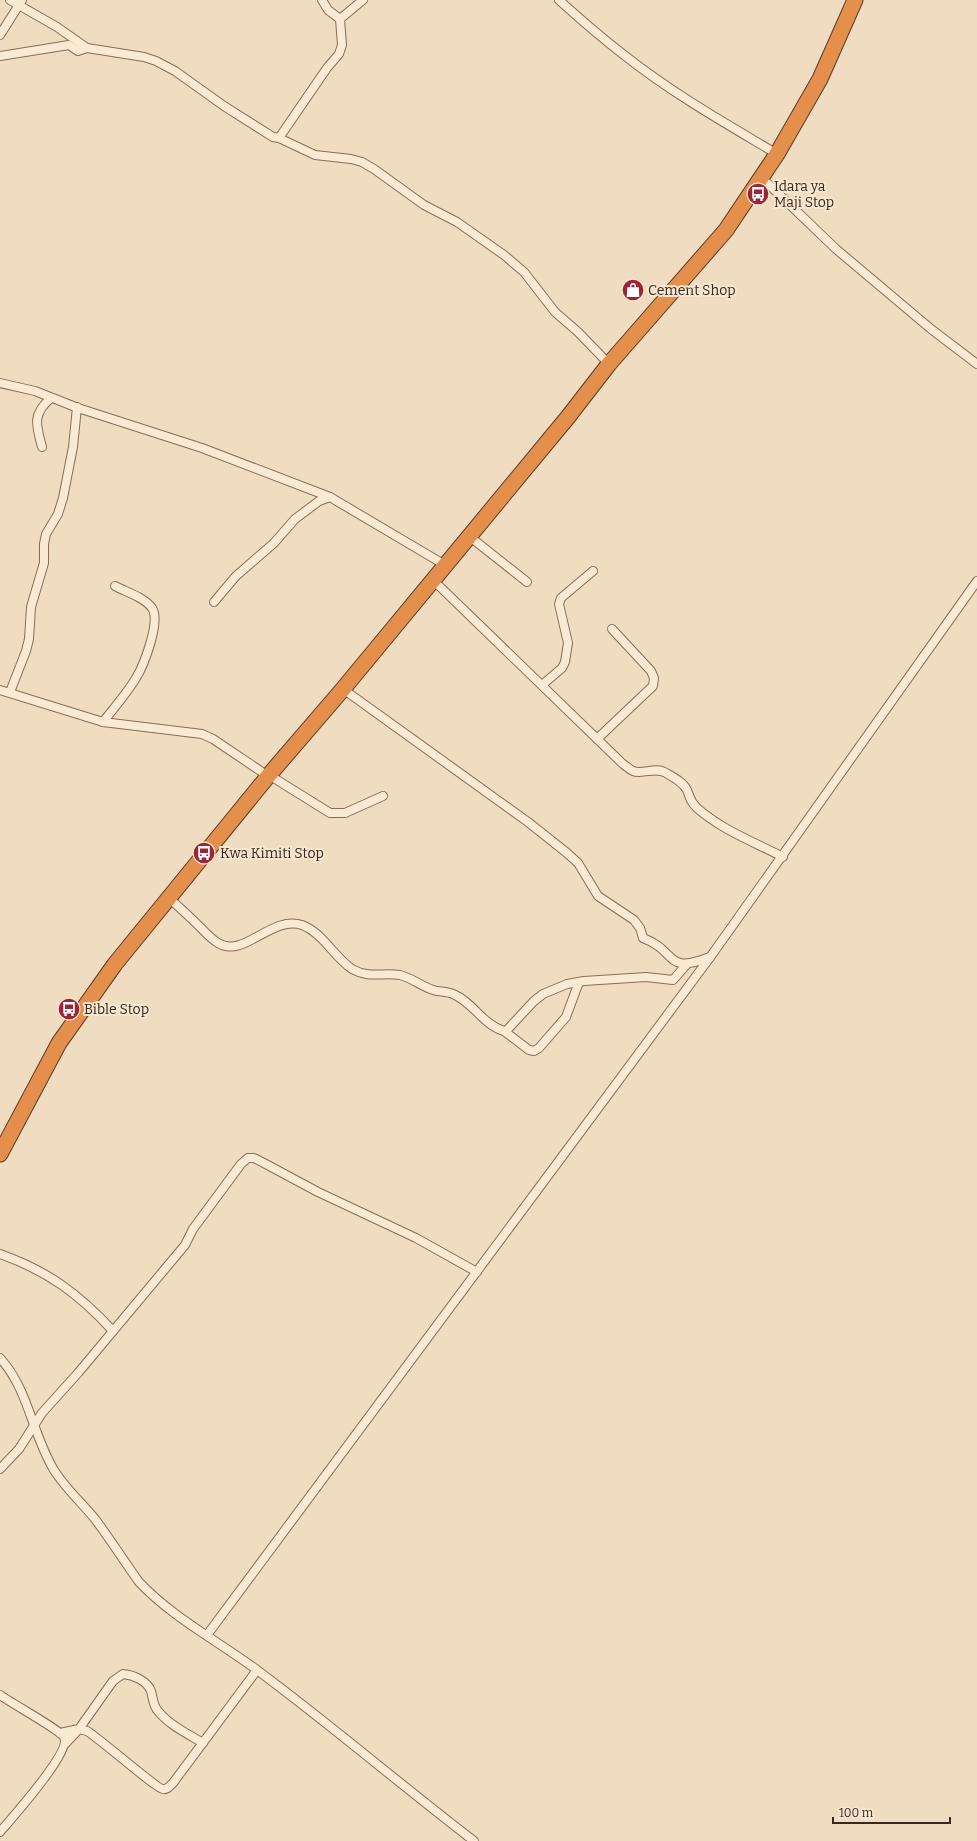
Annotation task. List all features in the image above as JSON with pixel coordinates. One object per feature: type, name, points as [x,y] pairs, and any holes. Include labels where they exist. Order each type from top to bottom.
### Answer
[{"type":"highway","points":[[0,1154],[59,1043],[115,964],[269,776],[568,417],[609,364],[726,230],[777,154],[820,79],[855,0]]},
{"type":"street","points":[[10,0],[20,3],[87,48],[144,57],[156,61],[195,84],[258,129],[274,137],[315,155],[351,159],[362,162],[374,169],[424,205],[458,222],[514,263],[533,282],[558,315],[578,332],[609,364]]},
{"type":"street","points":[[279,138],[327,68],[339,54],[342,45],[340,19],[328,10],[322,0]]},
{"type":"street","points":[[340,19],[363,0]]},
{"type":"street","points":[[559,0],[624,56],[645,71],[718,120],[777,154]]},
{"type":"street","points":[[0,35],[20,3]]},
{"type":"street","points":[[0,56],[69,45],[78,51],[87,48]]},
{"type":"street","points":[[761,177],[836,249],[931,329],[977,364]]},
{"type":"street","points":[[0,383],[31,389],[77,407],[202,448],[330,497],[445,565]]},
{"type":"street","points":[[42,447],[36,420],[39,412],[51,398]]},
{"type":"street","points":[[10,692],[28,645],[31,607],[44,563],[44,544],[46,534],[58,514],[63,498],[73,447],[77,407]]},
{"type":"street","points":[[214,602],[236,576],[274,543],[295,519],[319,501],[330,497]]},
{"type":"street","points":[[469,536],[527,582]]},
{"type":"street","points":[[542,685],[562,668],[565,662],[568,643],[559,604],[561,598],[593,571]]},
{"type":"street","points":[[433,580],[597,739],[633,771],[641,772],[659,770],[664,772],[683,785],[687,790],[689,799],[708,817],[724,827],[783,857]]},
{"type":"street","points":[[207,1635],[711,956],[783,857],[977,581]]},
{"type":"street","points":[[103,722],[136,678],[145,658],[155,623],[154,612],[150,606],[143,600],[115,586]]},
{"type":"street","points":[[597,739],[653,686],[654,678],[652,671],[612,629]]},
{"type":"street","points":[[343,689],[548,837],[578,863],[600,898],[621,910],[634,920],[640,928],[643,938],[658,946],[676,963],[688,964],[711,956]]},
{"type":"street","points":[[0,690],[103,722],[202,734],[213,738],[269,776],[330,813],[344,813],[383,796]]},
{"type":"street","points":[[169,898],[218,943],[235,947],[276,926],[287,923],[304,926],[319,936],[340,960],[353,969],[364,975],[398,975],[418,981],[432,990],[449,992],[458,996],[490,1025],[504,1031],[529,1050],[534,1051],[539,1048],[566,1017],[579,982]]},
{"type":"street","points":[[504,1031],[508,1030],[534,1001],[543,994],[556,988],[579,982],[646,977],[672,980],[688,964]]},
{"type":"street","points":[[0,1469],[18,1449],[33,1424],[185,1246],[202,1218],[241,1164],[248,1158],[254,1158],[318,1192],[389,1225],[477,1272]]},
{"type":"street","points":[[0,1254],[14,1259],[59,1282],[77,1295],[113,1331]]},
{"type":"street","points":[[0,1358],[22,1392],[30,1411],[33,1424],[54,1471],[95,1520],[139,1582],[158,1601],[257,1670],[474,1841]]},
{"type":"street","points":[[60,1733],[79,1729],[93,1734],[156,1786],[163,1789],[173,1783],[257,1670]]},
{"type":"street","points":[[0,1832],[43,1780],[65,1744],[79,1729],[113,1681],[119,1676],[127,1675],[146,1683],[151,1692],[157,1711],[203,1743]]},
{"type":"street","points":[[0,1695],[60,1733],[64,1737],[65,1744]]},
{"type":"place","name":"Idara ya Maji Stop","points":[[758,194]]},
{"type":"place","name":"Cement Shop","points":[[633,290]]},
{"type":"place","name":"Kwa Kimiti Stop","points":[[204,853]]},
{"type":"place","name":"Bible Stop","points":[[69,1009]]}]
